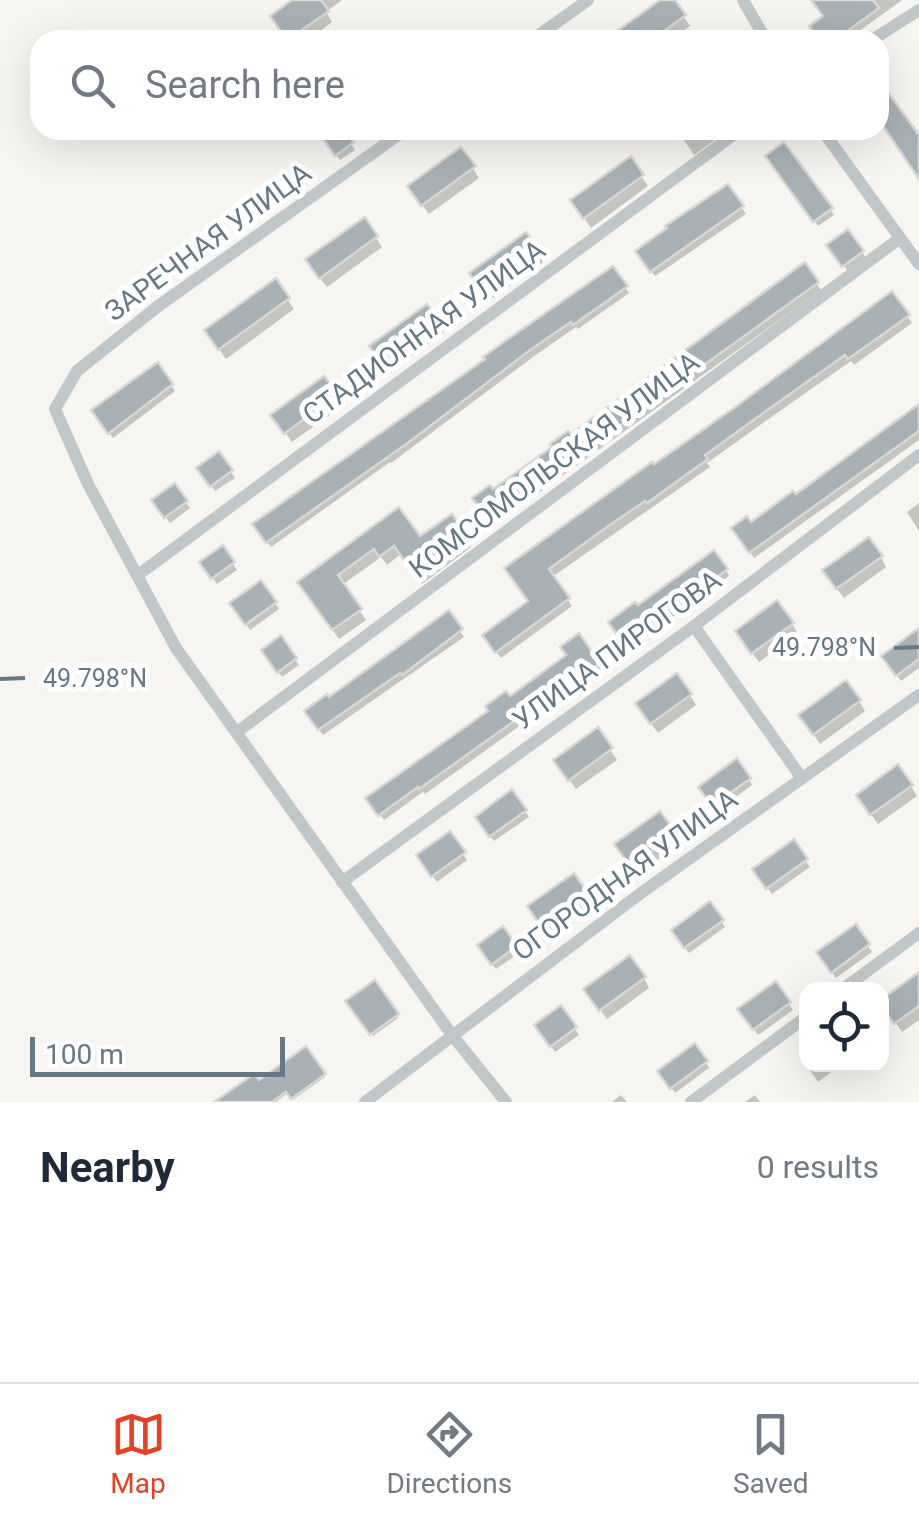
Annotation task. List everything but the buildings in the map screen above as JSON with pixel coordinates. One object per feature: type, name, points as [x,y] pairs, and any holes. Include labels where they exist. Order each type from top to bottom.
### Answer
[{"type":"street","points":[[546,30],[588,0]]},
{"type":"street","points":[[743,0],[760,30]]},
{"type":"street","points":[[888,30],[919,10]]},
{"type":"street","name":"ЗАРЕЧНАЯ УЛИЦА","points":[[138,574],[88,484],[55,410],[77,370],[157,307],[392,140]]},
{"type":"street","name":"СТАДИОННАЯ УЛИЦА","points":[[138,574],[726,140]]},
{"type":"street","points":[[829,140],[919,264]]},
{"type":"street","name":"КОМСОМОЛЬСКАЯ УЛИЦА","points":[[237,732],[900,238]]},
{"type":"street","name":"УЛИЦА ПИРОГОВА","points":[[342,882],[694,626],[919,455]]},
{"type":"street","points":[[138,574],[176,648],[452,1035],[506,1102]]},
{"type":"street","points":[[694,626],[801,777]]},
{"type":"street","name":"ОГОРОДНАЯ УЛИЦА","points":[[366,1102],[642,892],[919,696]]},
{"type":"street","points":[[854,982],[919,933]]},
{"type":"street","points":[[691,1102],[799,1021]]}]
